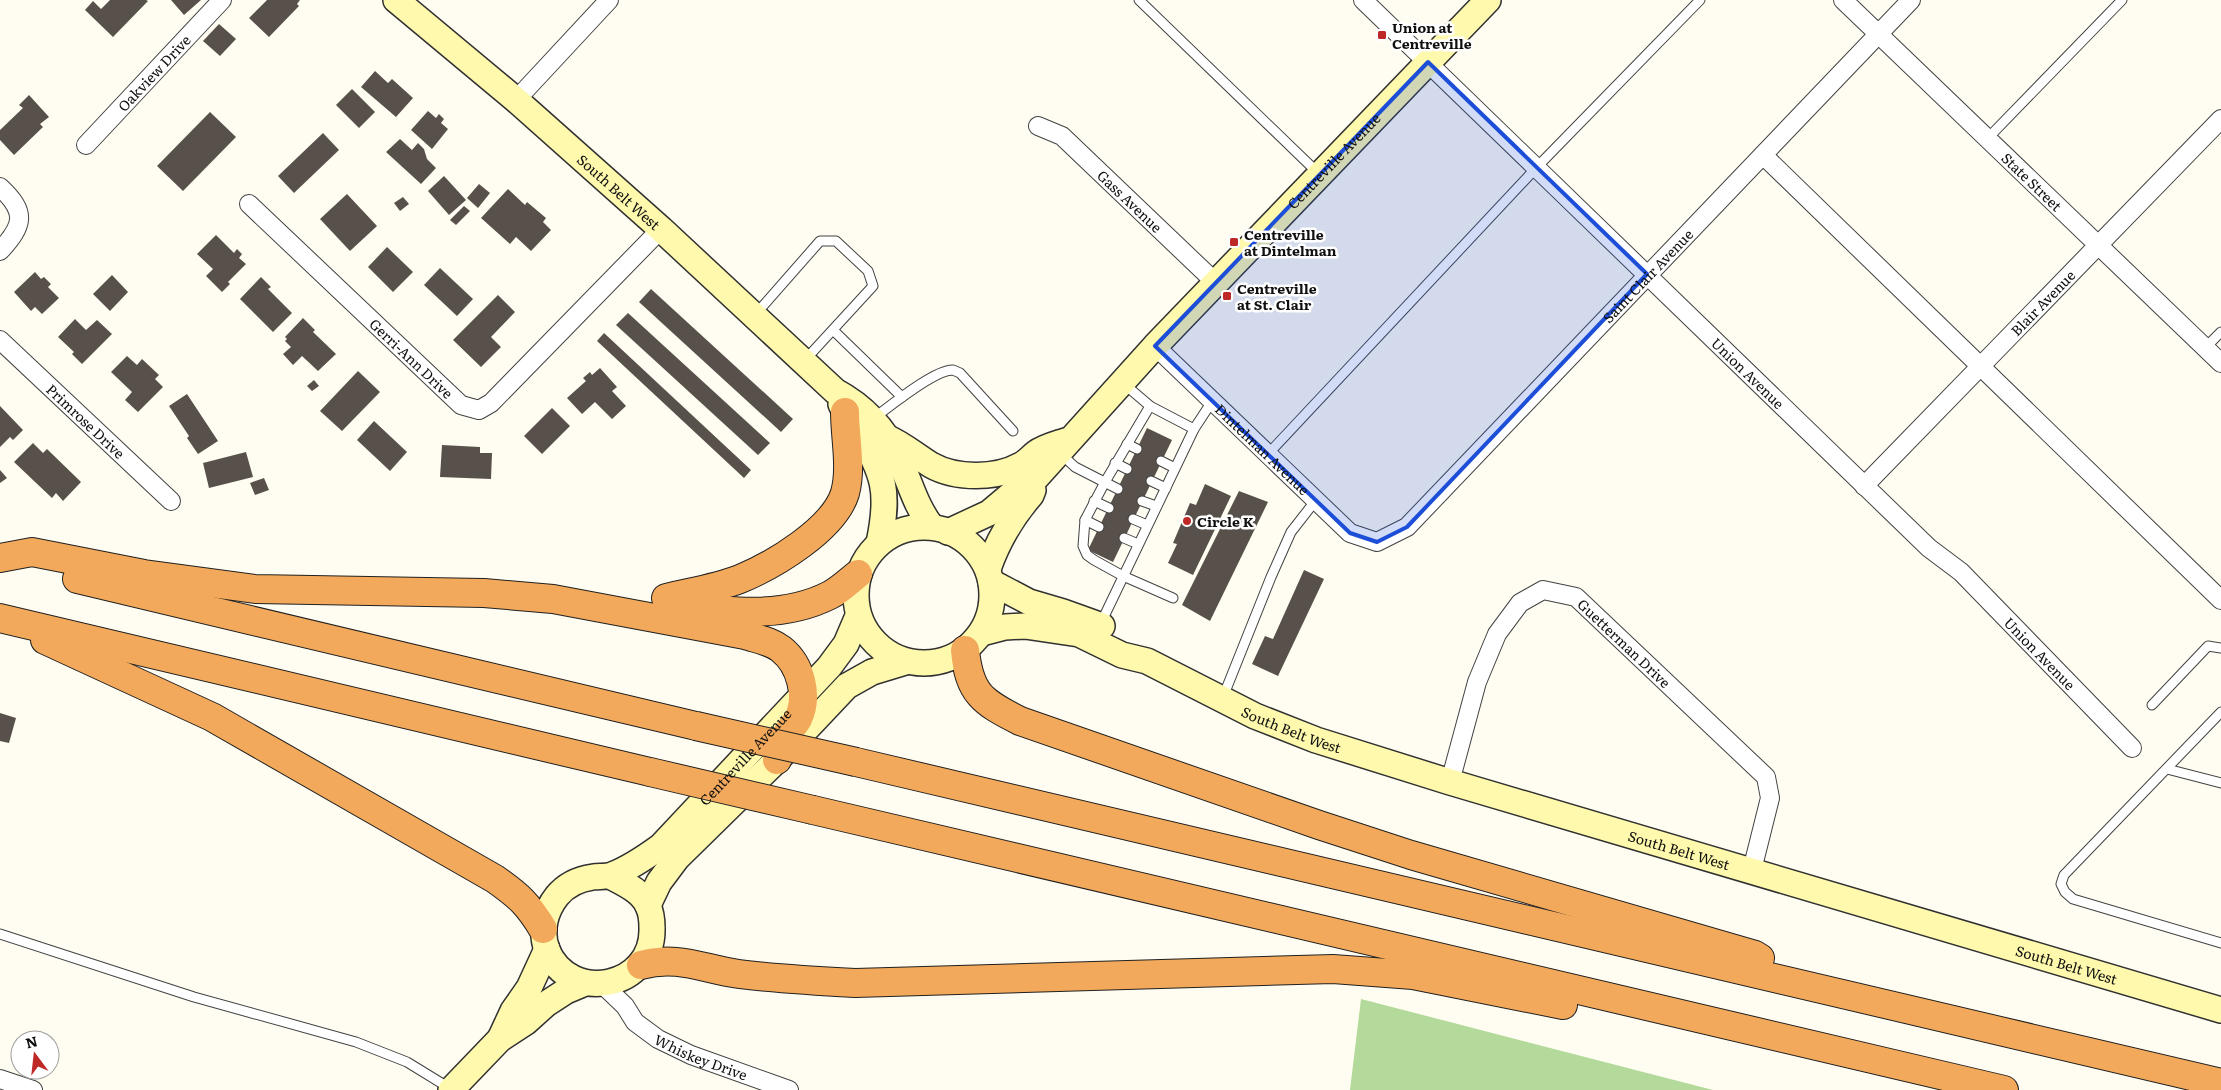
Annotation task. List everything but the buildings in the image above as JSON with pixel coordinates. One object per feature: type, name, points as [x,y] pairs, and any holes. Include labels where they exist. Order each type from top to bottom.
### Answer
[{"type":"highway","points":[[650,601],[707,589],[740,579],[776,561],[813,536],[830,518],[845,493],[848,466],[859,418]]},
{"type":"highway","points":[[0,560],[32,552],[144,574],[255,588],[484,593],[553,599],[633,613],[765,641],[780,649],[790,659],[801,678],[803,696],[798,718],[783,740],[777,760]]},
{"type":"highway","points":[[0,560],[696,726],[2221,1083]]},
{"type":"highway","points":[[553,599],[600,593],[710,610],[783,611],[808,604],[832,594],[858,574]]},
{"type":"highway","points":[[11,620],[2004,1090]]},
{"type":"highway","points":[[11,620],[51,645],[119,672],[212,717],[495,879],[519,896],[531,908],[545,939]]},
{"type":"highway","points":[[973,642],[968,676],[974,687],[987,702],[1020,721],[1318,825],[1411,855],[1755,955],[1796,983]]},
{"type":"highway","points":[[634,970],[654,961],[672,960],[737,973],[790,980],[855,983],[1268,969],[1366,970],[1414,975],[1690,1034],[1753,1031]]},
{"type":"main road","name":"South Belt West","points":[[396,0],[516,100],[661,229],[804,361],[899,457],[914,498],[939,529],[973,548],[990,576],[1029,602],[1100,625],[1130,642],[1148,661]]},
{"type":"main road","name":"Centreville Avenue","points":[[939,529],[989,513],[1020,487],[1036,478],[1155,346],[1488,0]]},
{"type":"main road","name":"South Belt West","points":[[859,418],[885,492],[885,513],[879,543]]},
{"type":"main road","points":[[859,418],[932,466],[962,475],[980,476],[1010,470],[1022,465],[1038,451],[1066,446]]},
{"type":"main road","name":"Centreville Avenue","points":[[990,576],[996,544],[1005,528],[1031,495],[1036,478]]},
{"type":"main road","name":"South Belt West","points":[[939,529],[903,530],[879,543],[866,558],[858,574],[856,595],[858,616],[869,636],[885,651],[905,662],[934,662],[1005,627],[1025,626],[1079,634],[1122,655],[1148,661],[1255,716],[1316,740],[1450,782],[2221,1010]]},
{"type":"main road","points":[[973,642],[990,608],[990,576]]},
{"type":"main road","name":"Centreville Avenue","points":[[500,1038],[512,1011],[529,988],[545,939],[547,911],[557,896],[571,883],[590,877],[610,876],[639,862],[661,846],[803,696],[846,644],[858,616]]},
{"type":"main road","name":"Centreville Avenue","points":[[648,905],[659,882],[677,858],[777,760],[847,686],[872,672],[905,662]]},
{"type":"main road","points":[[610,876],[632,888],[648,905],[652,938],[648,952],[634,970]]},
{"type":"main road","points":[[545,939],[555,964],[561,970],[568,976],[594,983]]},
{"type":"main road","name":"Centreville Avenue","points":[[451,1090],[500,1038],[526,1022],[546,1004],[566,991],[594,983],[616,981],[634,970]]},
{"type":"street","name":"Oakview Drive","points":[[86,145],[222,0]]},
{"type":"street","points":[[516,100],[608,0]]},
{"type":"street","name":"Union Avenue","points":[[1362,0],[1537,167],[1928,548],[1961,572],[2132,748]]},
{"type":"street","name":"State Street","points":[[1843,0],[2221,363]]},
{"type":"street","name":"Saint Clair Avenue","points":[[1377,542],[1407,527],[1911,0]]},
{"type":"street","name":"Blair Avenue","points":[[1864,486],[2221,119]]},
{"type":"street","name":"Gass Avenue","points":[[1038,126],[1062,136],[1216,283]]},
{"type":"street","points":[[1762,155],[2221,600]]},
{"type":"street","points":[[0,187],[12,199],[18,210],[20,221],[12,237],[0,251]]},
{"type":"street","name":"Gerri-Ann Drive","points":[[249,204],[462,405],[479,410],[491,403],[661,229]]},
{"type":"street","name":"Primrose Drive","points":[[0,340],[171,500]]},
{"type":"street","name":"Dintelman Avenue","points":[[1155,346],[1269,453],[1350,533],[1377,542]]},
{"type":"street","name":"Guetterman Drive","points":[[1450,782],[1477,682],[1497,634],[1520,603],[1543,590],[1576,598],[1766,777],[1770,798],[1752,870]]},
{"type":"street","points":[[625,1006],[624,990],[634,970]]},
{"type":"street","name":"Whiskey Drive","points":[[594,983],[625,1006],[635,1022],[658,1039],[691,1055],[789,1090]]},
{"type":"street","points":[[0,1079],[33,1090]]},
{"type":"lane","points":[[1140,0],[1320,175]]},
{"type":"lane","points":[[1269,453],[1537,167],[1700,0]]},
{"type":"lane","points":[[1987,138],[2122,0]]},
{"type":"lane","points":[[754,315],[820,241],[836,241],[868,271],[873,286],[804,361]]},
{"type":"lane","points":[[833,330],[902,397]]},
{"type":"lane","points":[[2205,348],[2221,332]]},
{"type":"lane","points":[[859,418],[902,397],[942,373],[953,370],[960,373],[1013,431]]},
{"type":"lane","points":[[1122,383],[1150,406],[1194,430]]},
{"type":"lane","points":[[1100,625],[1194,430],[1213,400]]},
{"type":"lane","points":[[1150,406],[1094,501],[1085,520],[1083,546],[1087,555],[1123,576],[1173,598]]},
{"type":"lane","points":[[1127,444],[1137,449]]},
{"type":"lane","points":[[1066,446],[1075,467],[1118,489]]},
{"type":"lane","points":[[1161,461],[1175,468]]},
{"type":"lane","points":[[1115,463],[1128,469]]},
{"type":"lane","points":[[1152,481],[1166,488]]},
{"type":"lane","points":[[1222,699],[1271,576],[1291,532],[1316,500]]},
{"type":"lane","points":[[1094,501],[1109,508]]},
{"type":"lane","points":[[1142,501],[1156,506]]},
{"type":"lane","points":[[1133,519],[1147,525]]},
{"type":"lane","points":[[1085,520],[1100,527]]},
{"type":"lane","points":[[1124,538],[1138,544]]},
{"type":"lane","points":[[2152,705],[2208,646],[2221,648]]},
{"type":"lane","points":[[2221,712],[2064,875],[2061,884],[2065,892],[2073,899],[2221,943]]},
{"type":"lane","points":[[2166,769],[2221,783]]},
{"type":"lane","points":[[0,934],[194,997],[356,1042],[407,1062],[451,1090]]},
{"type":"highlighted area","points":[[1428,62],[1647,274],[1407,527],[1377,542],[1350,533],[1155,346]]},
{"type":"green space","points":[[1361,999],[1713,1090],[1350,1090]]},
{"type":"place","name":"Union at Centreville","points":[[1382,35]]},
{"type":"place","name":"Centreville at Dintelman","points":[[1234,242]]},
{"type":"place","name":"Centreville at St. Clair","points":[[1227,296]]},
{"type":"place","name":"Circle K","points":[[1187,521]]}]
